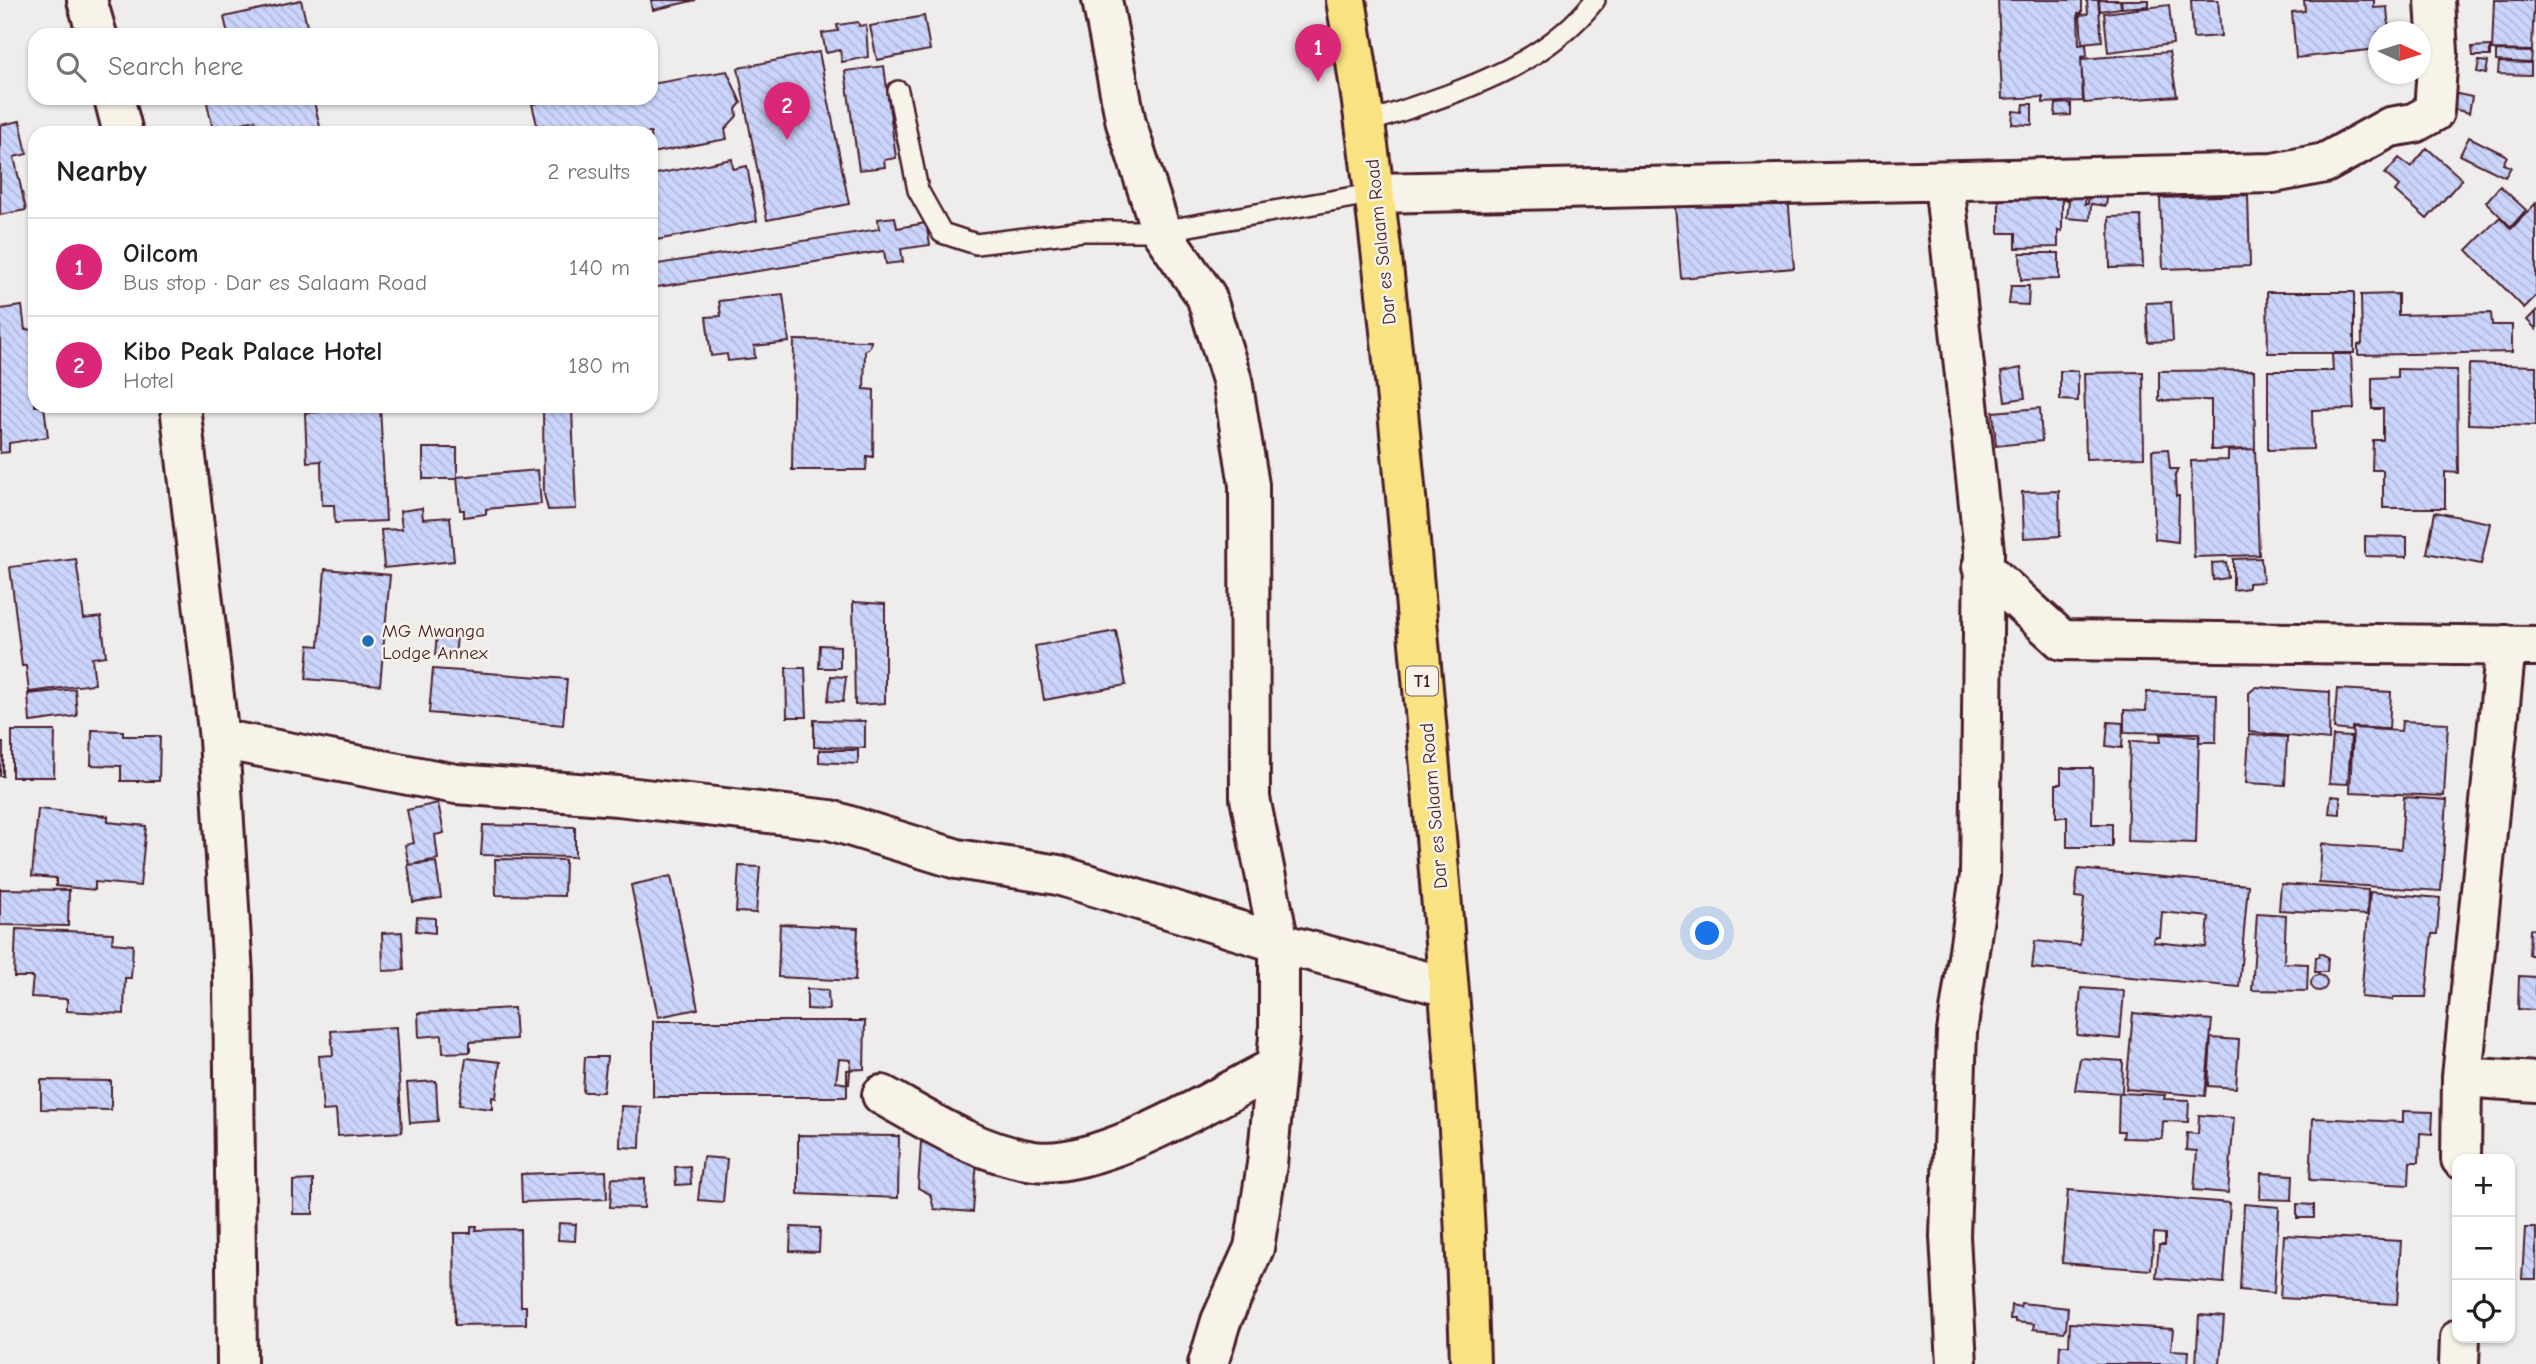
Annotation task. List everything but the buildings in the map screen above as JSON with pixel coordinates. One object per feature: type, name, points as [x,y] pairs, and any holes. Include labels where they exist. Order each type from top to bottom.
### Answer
[{"type":"highway","name":"Dar es Salaam Road","points":[[1346,0],[1376,193],[1448,987],[1467,1243],[1470,1364]]},
{"type":"street","points":[[87,0],[95,28]]},
{"type":"street","points":[[1102,0],[1126,123],[1161,231],[1206,296],[1232,380],[1249,485],[1250,798],[1279,943],[1276,1067],[1267,1164],[1254,1248],[1220,1321],[1208,1364]]},
{"type":"street","points":[[1376,193],[2273,173],[2325,163],[2390,127],[2414,123],[2434,111],[2438,52],[2435,0]]},
{"type":"street","points":[[116,105],[121,126]]},
{"type":"street","points":[[1944,182],[1984,551],[1980,876],[1957,1032],[1950,1236],[1957,1364]]},
{"type":"street","points":[[181,413],[219,738],[233,975],[237,1364]]},
{"type":"street","points":[[1982,567],[2062,640],[2521,645],[2462,1077],[2461,1154]]},
{"type":"street","points":[[219,738],[456,784],[618,796],[830,820],[957,859],[1058,875],[1279,943],[1448,987]]},
{"type":"street","points":[[882,1095],[968,1140],[1005,1155],[1036,1162],[1076,1159],[1145,1134],[1276,1067]]},
{"type":"street","points":[[2462,1077],[2536,1082]]},
{"type":"street","points":[[2459,1364],[2460,1343]]},
{"type":"lane","points":[[1367,123],[1479,84],[1528,60],[1558,37],[1595,0]]},
{"type":"lane","points":[[898,91],[918,190],[942,233],[976,244],[1083,231],[1161,231],[1376,193]]},
{"type":"place","name":"Oilcom","points":[[1318,82]]},
{"type":"place","name":"Kibo Peak Palace Hotel","points":[[787,140]]},
{"type":"place","name":"MG Mwanga Lodge Annex","points":[[368,641]]}]
